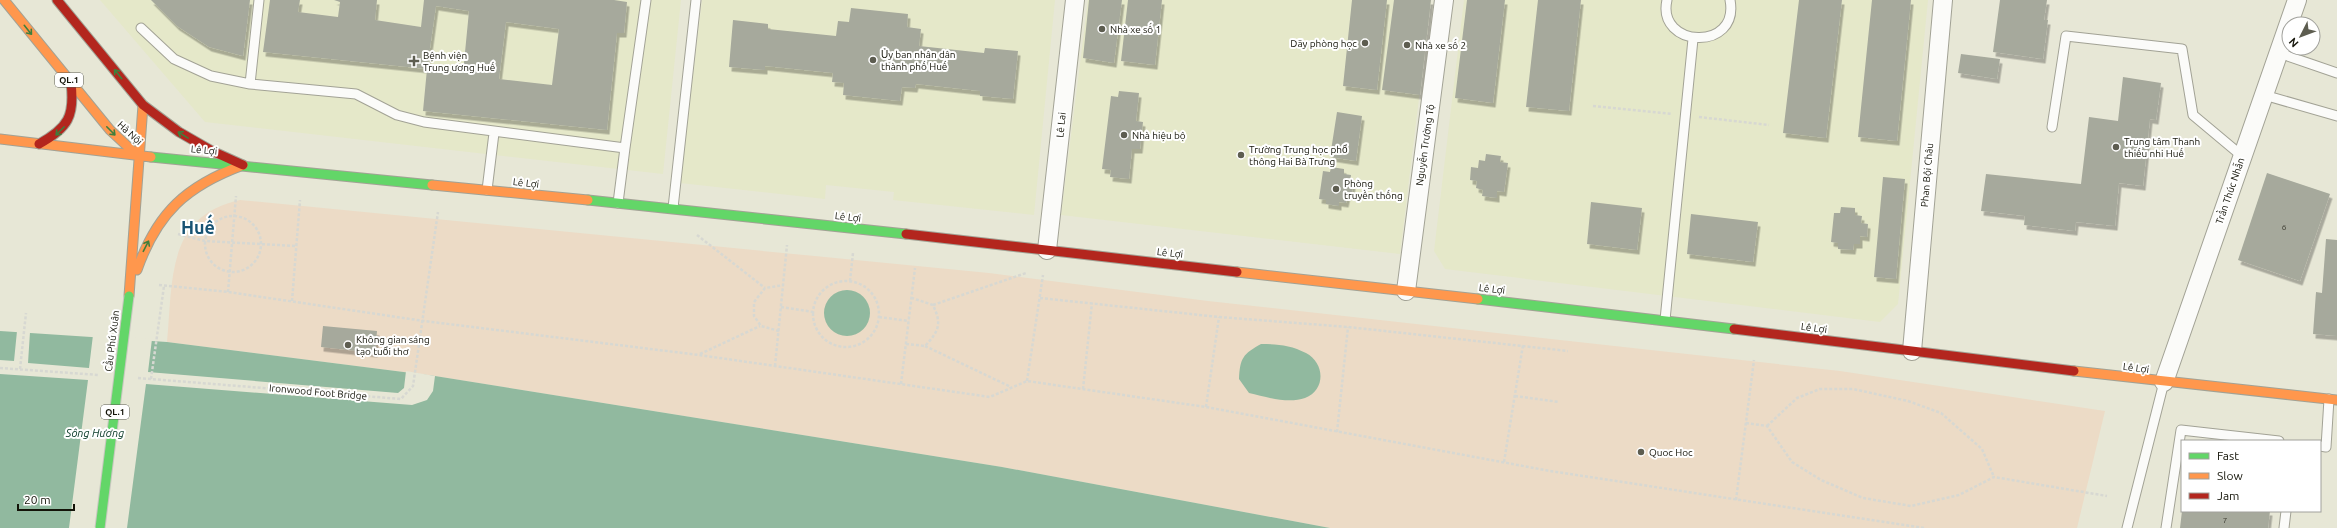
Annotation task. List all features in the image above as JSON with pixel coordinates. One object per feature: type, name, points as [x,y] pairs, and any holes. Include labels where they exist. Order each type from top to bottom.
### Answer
[{"type":"main road","name":"Hà Nội","points":[[4,0],[110,130],[138,156]]},
{"type":"main road","points":[[57,0],[142,105],[179,132],[212,151],[243,165]]},
{"type":"main road","points":[[39,144],[57,135],[72,115],[75,103],[71,83]]},
{"type":"main road","name":"Hà Nội","points":[[138,156],[142,105]]},
{"type":"main road","name":"Lê Lợi","points":[[0,139],[138,156],[673,208],[1665,320],[2164,382],[2333,400]]},
{"type":"main road","name":"Cầu Phú Xuân","points":[[100,528],[129,296],[138,156]]},
{"type":"main road","points":[[129,296],[140,258],[157,226],[175,203],[194,186],[218,173],[243,165]]},
{"type":"street","name":"Lê Lai","points":[[1047,250],[1075,0]]},
{"type":"street","name":"Nguyễn Trường Tộ","points":[[1406,291],[1444,0]]},
{"type":"street","name":"Phan Bội Châu","points":[[1912,351],[1943,0]]},
{"type":"street","name":"Trần Thúc Nhẫn","points":[[2164,382],[2297,0]]},
{"type":"lane","points":[[250,84],[259,0]]},
{"type":"lane","points":[[618,203],[646,0]]},
{"type":"lane","points":[[673,208],[696,0]]},
{"type":"lane","points":[[1667,0],[1666,12],[1670,23],[1676,30],[1692,38],[1705,38],[1722,28],[1731,10],[1730,0]]},
{"type":"lane","points":[[141,28],[174,59],[211,76],[250,84],[356,94],[397,115],[424,122],[494,133],[625,148]]},
{"type":"lane","points":[[2052,127],[2066,36],[2182,49],[2193,115],[2242,156]]},
{"type":"lane","points":[[1665,320],[1692,38]]},
{"type":"lane","points":[[2279,53],[2337,73]]},
{"type":"lane","points":[[2264,95],[2337,116]]},
{"type":"lane","points":[[487,190],[494,133]]},
{"type":"lane","points":[[2127,528],[2164,382]]},
{"type":"lane","points":[[2321,446],[2326,447],[2333,400]]},
{"type":"lane","points":[[2166,528],[2181,430],[2270,440]]},
{"type":"lane","points":[[2284,528],[2286,512]]},
{"type":"path","points":[[228,292],[236,196]]},
{"type":"path","points":[[292,301],[300,200]]},
{"type":"path","name":"Ironwood Foot Bridge","points":[[164,286],[151,379],[401,399],[413,386],[424,321],[438,212]]},
{"type":"path","points":[[234,216],[248,221],[255,227],[261,245],[255,261],[249,267],[241,271],[229,272],[216,266],[209,260],[205,241],[213,224],[220,219],[234,216]]},
{"type":"path","points":[[178,234],[205,241],[296,246]]},
{"type":"path","points":[[698,235],[765,288]]},
{"type":"path","points":[[775,366],[787,245]]},
{"type":"path","points":[[850,281],[853,253]]},
{"type":"path","points":[[901,384],[915,268]]},
{"type":"path","points":[[912,298],[933,304],[1026,273]]},
{"type":"path","points":[[1027,381],[1043,275]]},
{"type":"path","points":[[838,281],[850,281],[861,284],[870,291],[876,300],[879,317],[873,333],[866,341],[856,346],[835,346],[819,333],[814,323],[812,312],[814,302],[820,293],[828,286],[838,281]]},
{"type":"path","points":[[159,285],[228,292],[424,321],[699,355],[990,397],[1027,381],[1206,407],[1550,471],[1924,528]]},
{"type":"path","points":[[779,331],[761,326],[754,316],[754,302],[765,288],[784,285]]},
{"type":"path","points":[[1040,298],[1348,327],[1568,351]]},
{"type":"path","points":[[1082,389],[1092,303]]},
{"type":"path","points":[[926,346],[937,333],[938,316],[933,304]]},
{"type":"path","points":[[781,307],[812,312]]},
{"type":"path","points":[[20,369],[26,313]]},
{"type":"path","points":[[1206,407],[1219,316]]},
{"type":"path","points":[[879,317],[909,321]]},
{"type":"path","points":[[699,355],[761,326]]},
{"type":"path","points":[[1337,432],[1348,327]]},
{"type":"path","points":[[906,344],[926,346],[1011,388]]},
{"type":"path","points":[[1504,462],[1523,345]]},
{"type":"path","points":[[1736,500],[1754,360]]},
{"type":"path","points":[[0,368],[88,374]]},
{"type":"path","points":[[1767,426],[1797,398],[1820,388],[1853,390],[1908,401],[1941,413],[1982,449],[1994,477]]},
{"type":"path","points":[[1515,396],[1559,402]]},
{"type":"path","points":[[1746,423],[1767,426],[1792,462],[1821,480],[1863,498],[1911,506],[1959,495],[1994,477],[2107,496]]},
{"type":"shaded area","name":"Bệnh viện Trung ương Huế","points":[[100,0],[681,0],[663,174],[205,122]]},
{"type":"shaded area","points":[[702,0],[1055,0],[1034,215],[893,200],[894,192],[826,185],[825,199],[680,183]]},
{"type":"shaded area","name":"Trường Trung học phổ thông Hai Bà Trưng","points":[[1088,0],[1431,0],[1400,254],[1061,215]]},
{"type":"shaded area","points":[[1464,0],[1928,0],[1898,304],[1880,322],[1445,269],[1434,251]]},
{"type":"shaded area","points":[[240,200],[989,273],[1208,301],[1840,371],[2105,411],[2077,528],[1330,528],[1002,467],[435,376],[167,342],[173,274],[178,254],[186,236],[198,220],[216,208]]},
{"type":"water","points":[[852,290],[864,296],[869,304],[869,322],[864,330],[856,335],[842,336],[830,330],[825,322],[824,308],[830,296],[838,291]]},
{"type":"water","name":"Sông Hương","points":[[0,331],[167,342],[435,376],[1002,467],[1330,528],[0,528]]},
{"type":"water","points":[[1261,344],[1289,347],[1300,350],[1312,357],[1320,370],[1320,383],[1317,389],[1312,394],[1298,400],[1277,399],[1249,393],[1239,379],[1240,366],[1246,354]]},
{"type":"pier","points":[[17,331],[30,332],[28,363],[89,368],[93,335],[152,339],[148,372],[398,393],[404,388],[406,371],[435,376],[433,391],[427,400],[412,405],[146,384],[127,528],[69,528],[88,380],[0,374],[0,360],[14,361]]},
{"type":"building","points":[[151,0],[250,0],[243,56],[209,47],[177,26]]},
{"type":"building","points":[[270,0],[300,0],[298,12],[338,17],[340,2],[334,0],[377,0],[375,20],[421,27],[424,0],[614,0],[627,2],[624,33],[617,33],[607,130],[423,111],[427,69],[263,52]],"holes":[[[436,6],[469,11],[463,73],[427,69]],[[506,22],[559,29],[552,85],[499,79]]]},
{"type":"building","name":"Nhà xe số 1","points":[[1089,0],[1122,0],[1114,63],[1083,58]]},
{"type":"building","points":[[1128,0],[1162,0],[1155,65],[1121,61]]},
{"type":"building","name":"Dãy phòng học","points":[[1352,0],[1387,0],[1377,90],[1343,86]]},
{"type":"building","name":"Nhà xe số 2","points":[[1394,0],[1431,0],[1420,95],[1382,90]]},
{"type":"building","points":[[1467,0],[1505,0],[1493,103],[1455,98]]},
{"type":"building","points":[[1538,0],[1581,0],[1569,111],[1526,107]]},
{"type":"building","points":[[1799,0],[1842,0],[1826,138],[1783,133]]},
{"type":"building","points":[[1872,0],[1911,0],[1897,141],[1858,137]]},
{"type":"building","points":[[2000,0],[2047,0],[2044,20],[2048,20],[2043,59],[1993,52]]},
{"type":"building","name":"Ủy ban nhân dân thành phố Huế","points":[[851,8],[908,14],[907,27],[921,29],[919,46],[984,53],[985,48],[1018,51],[1013,99],[980,96],[980,91],[916,84],[915,88],[902,87],[900,101],[843,95],[844,83],[832,82],[833,73],[765,66],[765,70],[729,67],[733,20],[768,24],[768,29],[836,36],[838,21],[849,22]]},
{"type":"building","points":[[1961,54],[2000,59],[1997,79],[1958,73]]},
{"type":"building","name":"Trung tâm Thanh thiếu nhi Huế","points":[[2123,77],[2161,83],[2156,120],[2150,119],[2143,186],[2119,183],[2115,226],[2076,222],[2075,231],[2024,225],[2025,216],[1981,211],[1986,174],[2081,184],[2089,117],[2118,121]]},
{"type":"building","name":"Nhà hiệu bộ","points":[[1119,91],[1139,93],[1136,121],[1143,122],[1140,149],[1132,149],[1129,179],[1110,177],[1111,170],[1102,169],[1111,96],[1118,97]]},
{"type":"building","points":[[1337,112],[1362,116],[1356,161],[1330,157]]},
{"type":"building","points":[[1486,154],[1501,156],[1500,162],[1508,163],[1504,192],[1497,191],[1497,198],[1482,196],[1483,190],[1476,188],[1477,181],[1470,180],[1471,167],[1478,168],[1479,160],[1485,161]]},
{"type":"building","name":"Phòng truyền thống","points":[[1331,167],[1344,169],[1344,174],[1351,175],[1350,183],[1353,183],[1352,194],[1348,194],[1346,203],[1339,202],[1339,206],[1326,204],[1326,200],[1319,199],[1323,171],[1330,172]]},
{"type":"building","points":[[2267,173],[2330,194],[2300,281],[2238,260]]},
{"type":"building","points":[[1883,177],[1905,179],[1896,279],[1874,277]]},
{"type":"building","points":[[1591,202],[1642,208],[1637,250],[1587,244]]},
{"type":"building","points":[[1841,207],[1855,208],[1855,215],[1862,216],[1861,223],[1868,224],[1867,237],[1860,236],[1860,244],[1854,244],[1853,250],[1838,249],[1838,243],[1831,242],[1834,213],[1840,213]]},
{"type":"building","points":[[1691,214],[1758,222],[1753,262],[1687,254]]},
{"type":"building","points":[[2326,239],[2337,240],[2337,336],[2313,334],[2316,292],[2322,293]]},
{"type":"building","points":[[323,326],[377,331],[375,353],[321,347]]},
{"type":"building","points":[[2182,512],[2270,512],[2268,528],[2180,528]]},
{"type":"traffic: fast","points":[[151,157],[432,185]]},
{"type":"traffic: fast","points":[[588,200],[906,234]]},
{"type":"traffic: fast","points":[[100,528],[129,296]]},
{"type":"traffic: fast","points":[[1478,299],[1734,329]]},
{"type":"traffic: slow","points":[[4,0],[110,130],[138,156]]},
{"type":"traffic: slow","points":[[129,296],[143,105]]},
{"type":"traffic: slow","points":[[0,139],[151,157]]},
{"type":"traffic: slow","points":[[137,270],[154,232],[164,217],[176,204],[205,182],[243,165]]},
{"type":"traffic: slow","points":[[432,185],[588,200]]},
{"type":"traffic: slow","points":[[1237,272],[1478,299]]},
{"type":"traffic: slow","points":[[2074,371],[2337,400]]},
{"type":"traffic: jam","points":[[57,0],[143,105],[179,132],[212,151],[243,165]]},
{"type":"traffic: jam","points":[[39,144],[57,132],[67,120],[72,104],[71,83]]},
{"type":"traffic: jam","points":[[906,234],[1237,272]]},
{"type":"traffic: jam","points":[[1734,329],[2074,371]]},
{"type":"place","name":"Nhà xe số 1","points":[[1102,29]]},
{"type":"place","name":"Dãy phòng học","points":[[1365,43]]},
{"type":"place","name":"Nhà xe số 2","points":[[1407,45]]},
{"type":"place","name":"Ủy ban nhân dân thành phố Huế","points":[[873,60]]},
{"type":"place","name":"Bệnh viện Trung ương Huế","points":[[414,61]]},
{"type":"place","name":"Nhà hiệu bộ","points":[[1124,135]]},
{"type":"place","name":"Trung tâm Thanh thiếu nhi Huế","points":[[2116,147]]},
{"type":"place","name":"Trường Trung học phổ thông Hai Bà Trưng","points":[[1241,155]]},
{"type":"place","name":"Phòng truyền thống","points":[[1336,189]]},
{"type":"place","name":"Không gian sáng tạo tuổi thơ","points":[[348,345]]},
{"type":"place","name":"Quoc Hoc","points":[[1641,452]]},
{"type":"district","name":"Huế","points":[[198,227]]}]
